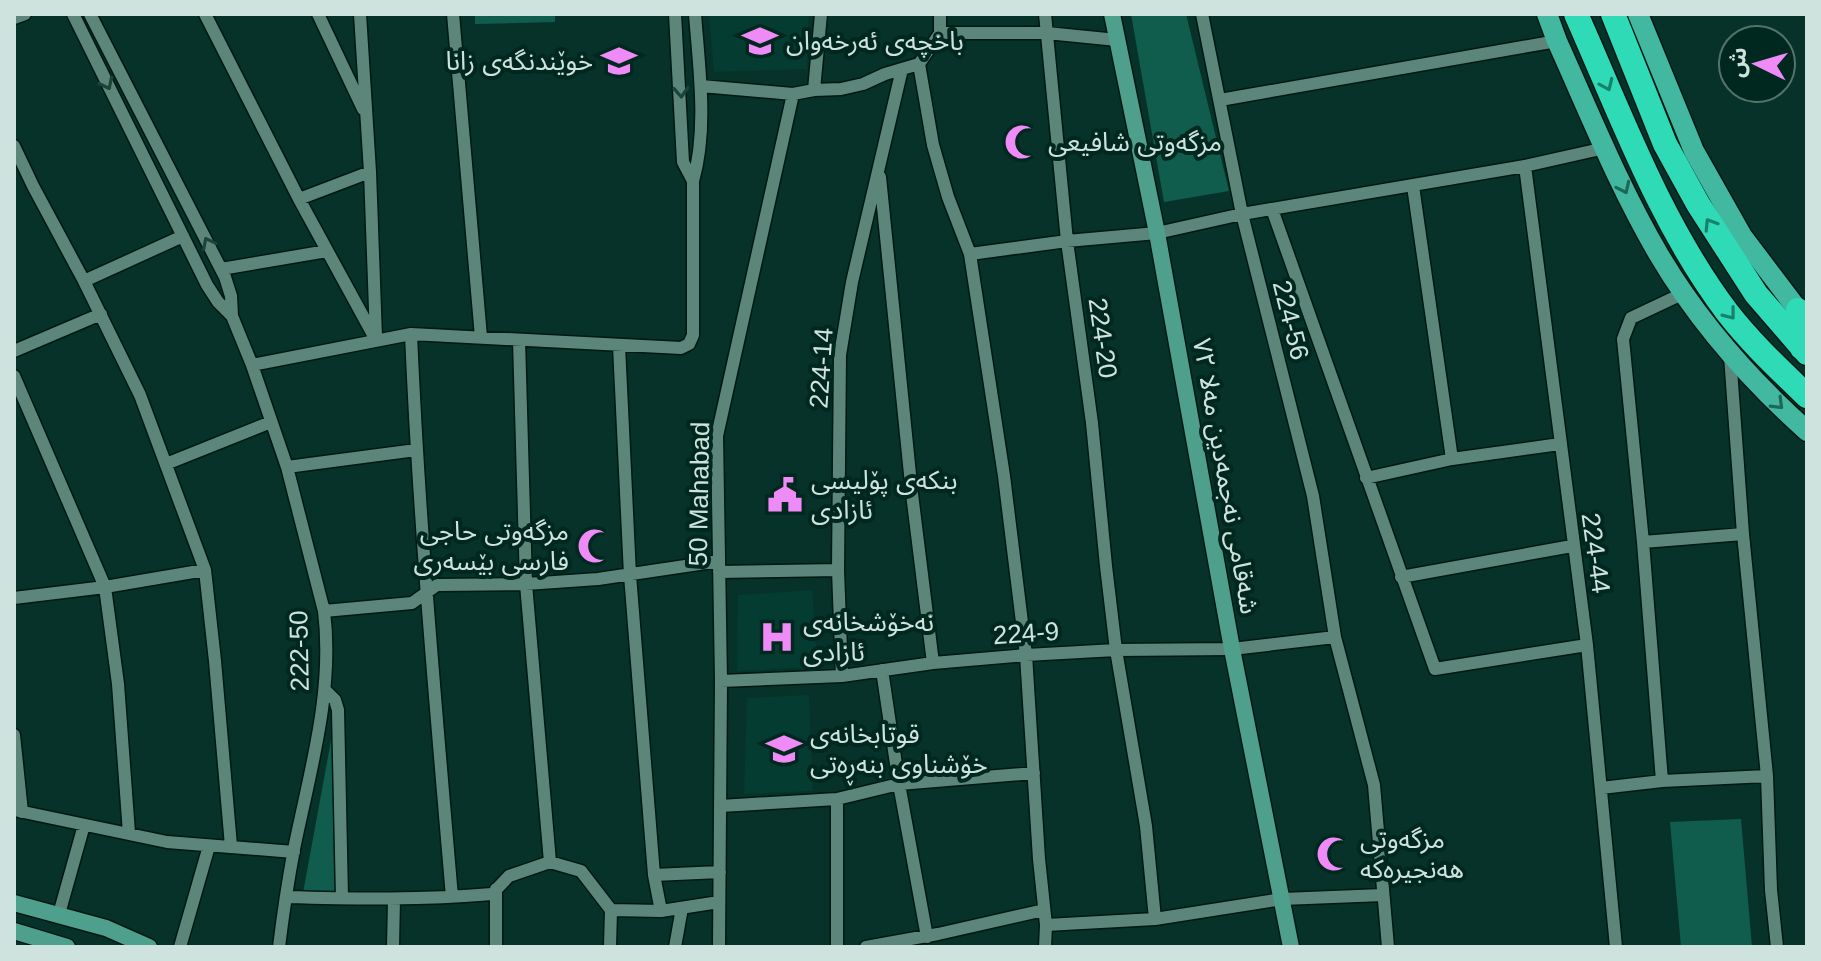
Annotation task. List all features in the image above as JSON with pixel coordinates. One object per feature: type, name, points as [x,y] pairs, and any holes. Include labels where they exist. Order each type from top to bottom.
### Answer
[{"type":"highway","points":[[1576,14],[1654,191],[1693,262],[1728,312],[1768,359],[1807,396]]},
{"type":"highway","points":[[1613,14],[1665,144],[1698,204],[1756,294],[1804,351]]},
{"type":"highway","points":[[1802,315],[1804,351]]},
{"type":"main road","name":"شەقامی نەجمەدین مەلا ٧٢","points":[[1112,14],[1157,233],[1232,649],[1291,947]]},
{"type":"main road","points":[[1547,14],[1605,148],[1659,256],[1730,356],[1807,431]]},
{"type":"main road","points":[[1638,14],[1694,151],[1742,236],[1802,315]]},
{"type":"main road","points":[[14,903],[106,928],[130,943],[149,947]]},
{"type":"main road","points":[[14,931],[61,946]]},
{"type":"street","points":[[14,18],[25,14]]},
{"type":"street","name":"222-50","points":[[73,14],[212,294],[232,316]]},
{"type":"street","points":[[205,14],[299,199],[376,340]]},
{"type":"street","points":[[318,14],[366,115]]},
{"type":"street","points":[[360,14],[376,340]]},
{"type":"street","points":[[453,14],[481,337]]},
{"type":"street","points":[[675,14],[683,162],[693,181]]},
{"type":"street","points":[[252,365],[411,334],[619,346],[681,348],[689,344],[693,335],[693,181],[699,160],[701,86],[695,14]]},
{"type":"street","points":[[814,90],[821,14]]},
{"type":"street","points":[[701,86],[793,94],[863,84],[919,64],[940,33],[940,14]]},
{"type":"street","name":"224-20","points":[[1045,14],[1067,241],[1092,423],[1116,650],[1146,826],[1155,919]]},
{"type":"street","name":"224-56","points":[[1202,14],[1242,214],[1313,496],[1335,637],[1374,785],[1388,947]]},
{"type":"street","name":"222-50","points":[[94,15],[229,286],[232,316],[287,467],[324,611],[325,690],[279,947]]},
{"type":"street","points":[[940,33],[1047,33],[1117,40]]},
{"type":"street","points":[[1220,100],[1557,41]]},
{"type":"street","points":[[919,64],[933,145],[948,197],[970,254],[1004,476],[1026,655],[1046,925],[1045,947]]},
{"type":"street","name":"224-14","points":[[842,676],[838,570],[840,355],[852,282],[902,69]]},
{"type":"street","name":"50 Mahabad","points":[[719,947],[721,681],[717,436],[793,94]]},
{"type":"street","points":[[14,146],[140,395],[205,570],[231,846]]},
{"type":"street","points":[[970,254],[1157,233],[1242,214],[1525,166],[1605,148]]},
{"type":"street","name":"224-44","points":[[1525,166],[1587,645],[1616,947]]},
{"type":"street","points":[[880,170],[912,494],[933,663]]},
{"type":"street","points":[[299,199],[370,172]]},
{"type":"street","points":[[1413,186],[1452,459]]},
{"type":"street","points":[[1272,209],[1435,669],[1587,645]]},
{"type":"street","points":[[84,281],[183,236]]},
{"type":"street","points":[[221,269],[327,251]]},
{"type":"street","points":[[1662,781],[1623,339],[1631,318],[1684,293]]},
{"type":"street","points":[[14,351],[101,314]]},
{"type":"street","points":[[411,334],[426,593],[452,897]]},
{"type":"street","points":[[519,340],[526,584],[550,862]]},
{"type":"street","points":[[619,346],[630,575],[654,875],[661,911]]},
{"type":"street","points":[[1730,356],[1743,534],[1767,776],[1771,890],[1777,947]]},
{"type":"street","points":[[14,376],[105,587],[118,684],[129,833]]},
{"type":"street","points":[[166,464],[271,422]]},
{"type":"street","points":[[1366,478],[1452,459],[1560,444]]},
{"type":"street","points":[[287,467],[416,450]]},
{"type":"street","points":[[1643,542],[1743,534]]},
{"type":"street","points":[[1401,577],[1572,546]]},
{"type":"street","points":[[324,611],[412,603],[437,585],[526,584],[719,567],[838,570]]},
{"type":"street","points":[[14,598],[205,570]]},
{"type":"street","name":"224-9","points":[[721,681],[842,676],[933,663],[1026,655],[1232,649],[1335,637]]},
{"type":"street","points":[[882,670],[899,784],[934,939]]},
{"type":"street","points":[[325,690],[335,700],[338,710],[342,898]]},
{"type":"street","points":[[14,735],[18,811],[167,842],[294,852]]},
{"type":"street","points":[[720,806],[837,799],[899,784],[1034,773]]},
{"type":"street","points":[[1601,788],[1662,781],[1767,776]]},
{"type":"street","points":[[837,799],[837,947]]},
{"type":"street","points":[[59,914],[84,825]]},
{"type":"street","points":[[180,947],[209,846]]},
{"type":"street","points":[[286,897],[394,899],[492,894],[509,876],[550,862],[581,871],[611,910],[610,947]]},
{"type":"street","points":[[654,875],[720,872]]},
{"type":"street","points":[[496,889],[496,947]]},
{"type":"street","points":[[1046,925],[1155,919],[1282,899],[1383,895]]},
{"type":"street","points":[[393,947],[394,899]]},
{"type":"street","points":[[611,910],[661,911],[719,902]]},
{"type":"street","points":[[675,947],[682,908]]},
{"type":"street","points":[[866,947],[934,939],[1044,910]]},
{"type":"shaded area","name":"باخچەی ئەرخەوان","points":[[709,14],[809,14],[807,69],[714,72]]},
{"type":"shaded area","points":[[812,590],[818,667],[737,671],[738,595]]},
{"type":"shaded area","points":[[809,695],[813,791],[744,794],[747,698]]},
{"type":"green space","points":[[475,14],[555,14],[555,22],[475,24]]},
{"type":"green space","points":[[1131,14],[1186,14],[1229,191],[1164,202]]},
{"type":"green space","points":[[339,697],[347,891],[303,893]]},
{"type":"green space","points":[[1741,819],[1752,947],[1681,947],[1670,822]]},
{"type":"place","name":"باخچەی ئەرخەوان","points":[[760,41]]},
{"type":"place","name":"خوێندنگەی زانا","points":[[619,61]]},
{"type":"place","name":"مزگەوتی شافیعی","points":[[1022,142]]},
{"type":"place","name":"بنکەی پۆلیسی ئازادی","points":[[785,495]]},
{"type":"place","name":"مزگەوتی حاجی فارسی بێسەری","points":[[595,546]]},
{"type":"place","name":"نەخۆشخانەی ئازادی","points":[[777,637]]},
{"type":"place","name":"قوتابخانەی خۆشناوی بنەڕەتی","points":[[784,749]]},
{"type":"place","name":"مزگەوتی ھەنجیرەکە","points":[[1334,854]]}]
